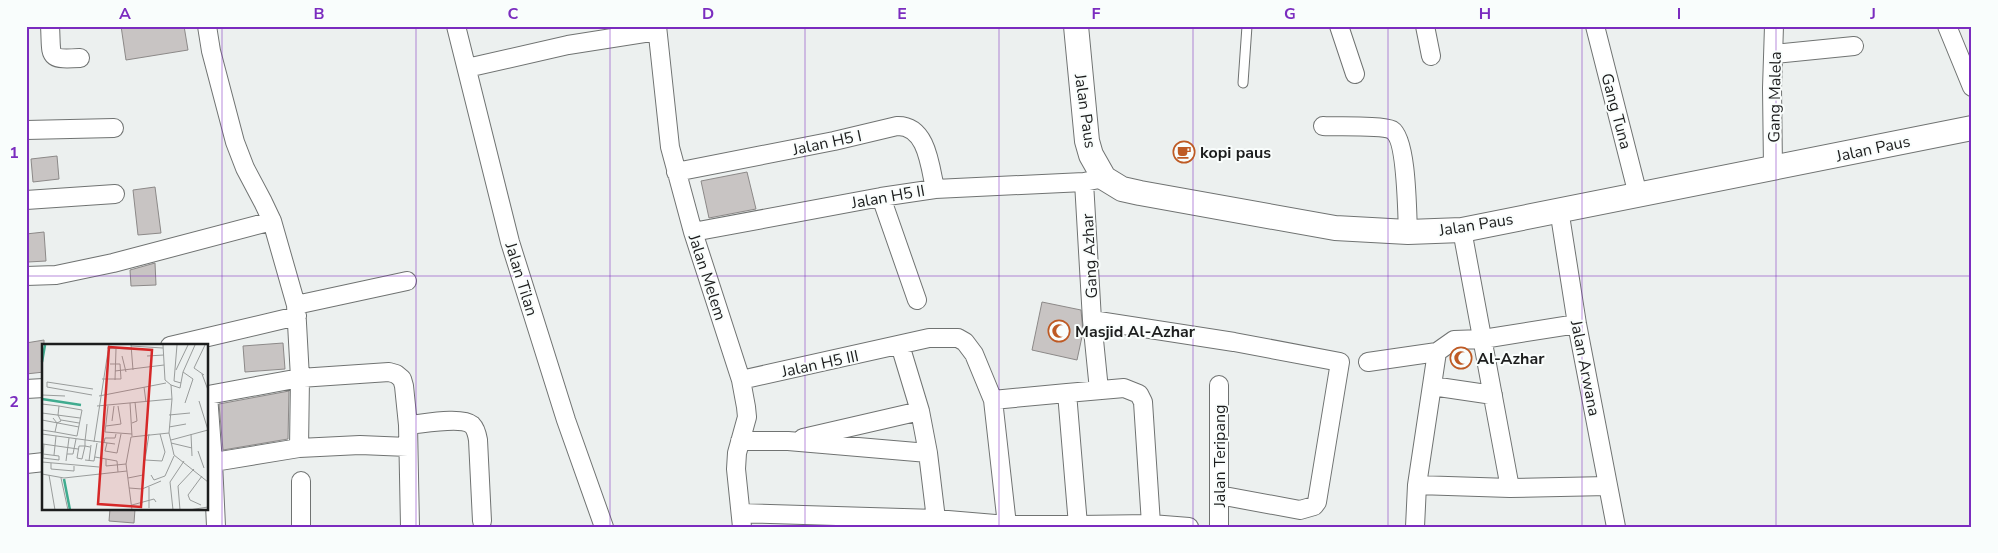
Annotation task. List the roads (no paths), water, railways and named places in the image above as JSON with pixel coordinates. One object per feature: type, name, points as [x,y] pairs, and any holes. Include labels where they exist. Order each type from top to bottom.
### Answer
[{"type":"main road","name":"Jalan Paus","points":[[1076,26],[1086,141],[1097,169],[1094,180],[1140,193],[1335,228],[1408,232],[1462,230],[1559,209],[1972,128]]},
{"type":"street","points":[[50,26],[52,54],[54,57],[60,60],[80,58]]},
{"type":"street","points":[[206,26],[210,51],[235,142],[245,168],[272,222],[296,310],[300,378],[299,448]]},
{"type":"street","name":"Jalan Tilan","points":[[456,26],[510,242],[566,420],[604,527]]},
{"type":"street","points":[[1339,26],[1355,74]]},
{"type":"street","points":[[1425,26],[1431,56]]},
{"type":"street","name":"Gang Tuna","points":[[1595,26],[1638,195]]},
{"type":"street","name":"Gang Malela","points":[[1773,168],[1772,88],[1774,26]]},
{"type":"street","points":[[1947,26],[1972,87]]},
{"type":"street","points":[[466,68],[560,46],[657,29]]},
{"type":"street","name":"Jalan Melem","points":[[657,29],[667,128],[676,172],[693,232],[741,380],[747,417],[740,441],[736,468],[742,520]]},
{"type":"street","points":[[1774,54],[1854,46]]},
{"type":"street","name":"Jalan H5 I","points":[[676,172],[834,141],[897,126],[905,126],[917,132],[921,140],[929,160],[935,188]]},
{"type":"street","points":[[1323,126],[1387,128],[1396,134],[1403,149],[1408,232]]},
{"type":"street","points":[[26,130],[114,128]]},
{"type":"street","name":"Jalan H5 II","points":[[693,232],[935,188],[1094,180]]},
{"type":"street","name":"Gang Azhar","points":[[1094,180],[1092,320],[1100,390]]},
{"type":"street","points":[[26,200],[116,194]]},
{"type":"street","points":[[881,197],[917,300]]},
{"type":"street","name":"Jalan Arwana","points":[[1559,209],[1577,324],[1616,527]]},
{"type":"street","points":[[26,276],[56,275],[104,265],[272,222]]},
{"type":"street","points":[[1462,230],[1510,488]]},
{"type":"street","points":[[177,344],[407,281]]},
{"type":"street","points":[[1092,320],[1234,342],[1340,362],[1317,502],[1314,506],[1300,510],[1219,495]]},
{"type":"street","points":[[1368,362],[1437,352],[1454,340],[1483,339],[1577,324]]},
{"type":"street","name":"Jalan H5 III","points":[[741,380],[929,338],[958,338],[965,342],[974,354],[992,400]]},
{"type":"street","points":[[900,345],[920,411],[928,453],[936,519]]},
{"type":"street","points":[[1415,527],[1418,485],[1437,352]]},
{"type":"street","points":[[209,395],[300,378],[389,372],[396,374],[402,379],[404,386],[408,425],[410,527]]},
{"type":"street","name":"Jalan Teripang","points":[[1219,385],[1219,527]]},
{"type":"street","points":[[1432,386],[1493,394]]},
{"type":"street","points":[[26,389],[42,388]]},
{"type":"street","points":[[1007,525],[992,400],[1129,388],[1139,394],[1143,402],[1151,524]]},
{"type":"street","points":[[1067,393],[1078,525]]},
{"type":"street","points":[[788,442],[920,411]]},
{"type":"street","points":[[408,425],[459,420],[472,425],[478,440],[482,520]]},
{"type":"street","points":[[209,429],[216,526]]},
{"type":"street","points":[[740,441],[788,442],[928,453]]},
{"type":"street","points":[[210,463],[299,448],[360,445],[408,447]]},
{"type":"street","points":[[26,464],[42,462]]},
{"type":"street","points":[[301,481],[301,527]]},
{"type":"street","points":[[1418,485],[1510,488],[1608,486]]},
{"type":"street","points":[[742,520],[936,519],[1007,525],[1151,524],[1189,527]]},
{"type":"lane","points":[[1243,83],[1247,26]]},
{"type":"place","name":"kopi paus","points":[[1184,152]]},
{"type":"place","name":"Masjid Al-Azhar","points":[[1059,331]]},
{"type":"place","name":"Al-Azhar","points":[[1461,358]]}]
